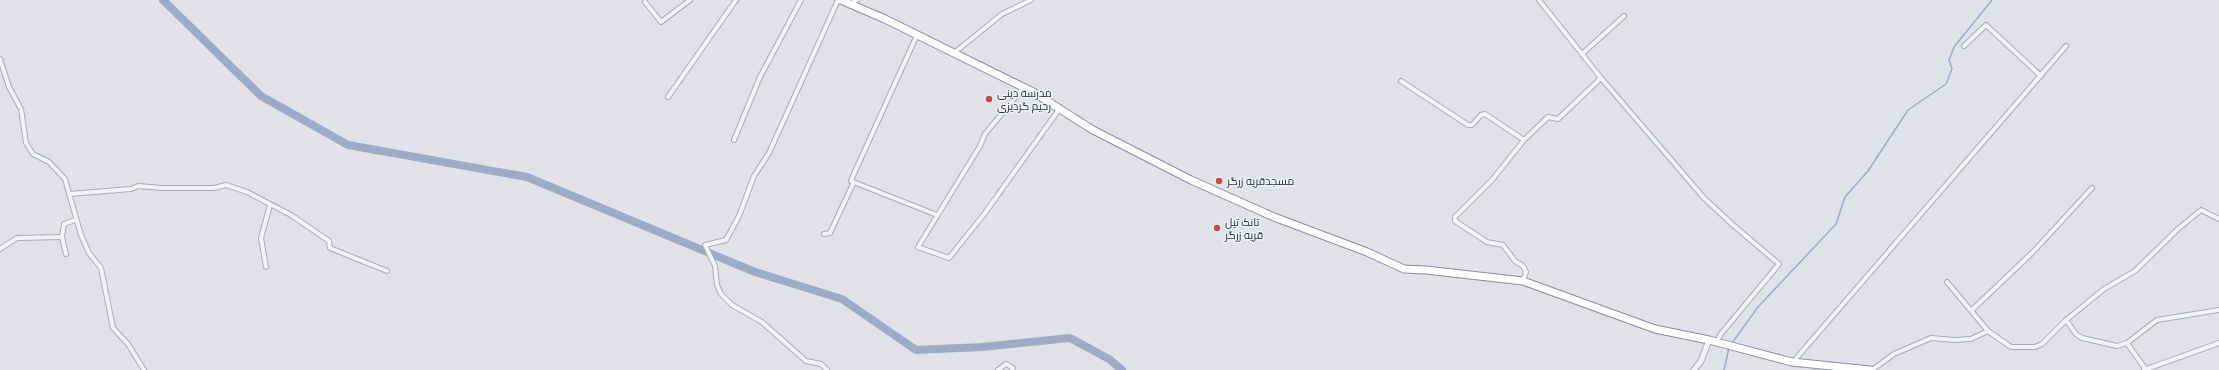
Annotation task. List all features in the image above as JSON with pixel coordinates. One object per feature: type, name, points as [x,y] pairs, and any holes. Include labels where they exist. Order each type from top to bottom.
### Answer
[{"type":"highway","points":[[839,0],[917,35],[1024,88],[1060,108],[1093,130],[1191,180],[1274,217],[1367,252],[1404,269],[1426,270],[1523,281],[1655,329],[1709,340],[1792,362],[1871,370]]},
{"type":"street","points":[[645,2],[660,22],[690,0]]},
{"type":"street","points":[[668,97],[736,0]]},
{"type":"street","points":[[734,140],[760,77],[801,0]]},
{"type":"street","points":[[827,370],[821,364],[806,361],[762,322],[732,305],[719,289],[715,266],[705,245],[726,240],[738,216],[754,176],[769,153],[839,0]]},
{"type":"street","points":[[849,4],[857,0]]},
{"type":"street","points":[[954,53],[1002,14],[1031,0]]},
{"type":"street","points":[[1539,0],[1601,78],[1704,198],[1733,225],[1780,264],[1720,335],[1717,342]]},
{"type":"street","points":[[1582,54],[1624,16]]},
{"type":"street","points":[[1964,46],[1986,25],[2041,76]]},
{"type":"street","points":[[824,234],[830,233],[853,184],[851,181],[917,35]]},
{"type":"street","points":[[1792,362],[2066,46]]},
{"type":"street","points":[[0,59],[9,87],[21,109],[26,144],[33,154],[56,168],[65,179],[75,220],[89,253],[101,268],[113,328],[128,344],[144,370]]},
{"type":"street","points":[[1523,281],[1526,272],[1524,266],[1512,257],[1506,248],[1495,242],[1486,242],[1454,219],[1492,180],[1524,140],[1548,117],[1558,119],[1601,78]]},
{"type":"street","points":[[1401,81],[1468,125],[1472,125],[1481,115],[1485,114],[1524,140]]},
{"type":"street","points":[[1024,88],[985,134],[980,146],[918,247],[949,258],[985,213],[1060,108]]},
{"type":"street","points":[[851,181],[937,215]]},
{"type":"street","points":[[69,194],[131,189],[138,186],[162,188],[214,188],[226,185],[248,192],[291,215],[329,241],[330,248],[387,271]]},
{"type":"street","points":[[1972,310],[2034,252],[2092,188]]},
{"type":"street","points":[[266,266],[261,238],[270,205]]},
{"type":"street","points":[[1947,282],[1972,310],[1988,331],[2011,347],[2036,347],[2042,344],[2066,320],[2104,289],[2135,271],[2201,210],[2219,219]]},
{"type":"street","points":[[66,254],[62,237],[64,224],[75,220]]},
{"type":"street","points":[[0,249],[17,238],[62,237]]},
{"type":"street","points":[[2066,320],[2076,334],[2082,338],[2117,346],[2127,343],[2157,320],[2219,310]]},
{"type":"street","points":[[1871,370],[1894,354],[1931,338],[1955,340],[1971,338],[1988,331]]},
{"type":"street","points":[[1694,370],[1701,361],[1709,340]]},
{"type":"street","points":[[2127,343],[2145,370],[2219,343]]},
{"type":"street","points":[[998,370],[1006,364],[1013,368],[1012,370]]},
{"type":"waterway","points":[[163,0],[261,96],[348,145],[527,177],[755,272],[842,299],[916,350],[982,347],[1070,338],[1109,359],[1122,370]]},
{"type":"waterway","points":[[1732,343],[1758,307],[1836,224],[1845,197],[1868,171],[1908,110],[1946,84],[1952,69],[1949,60],[1954,47],[1992,0]]},
{"type":"waterway","points":[[1724,370],[1729,348]]},
{"type":"place","name":"مدرسه دینی رحیم گردیزی","points":[[989,99]]},
{"type":"place","name":"مسجدقریه زرگر","points":[[1219,181]]},
{"type":"place","name":"تانک تیل قریه زرگر","points":[[1217,228]]}]
